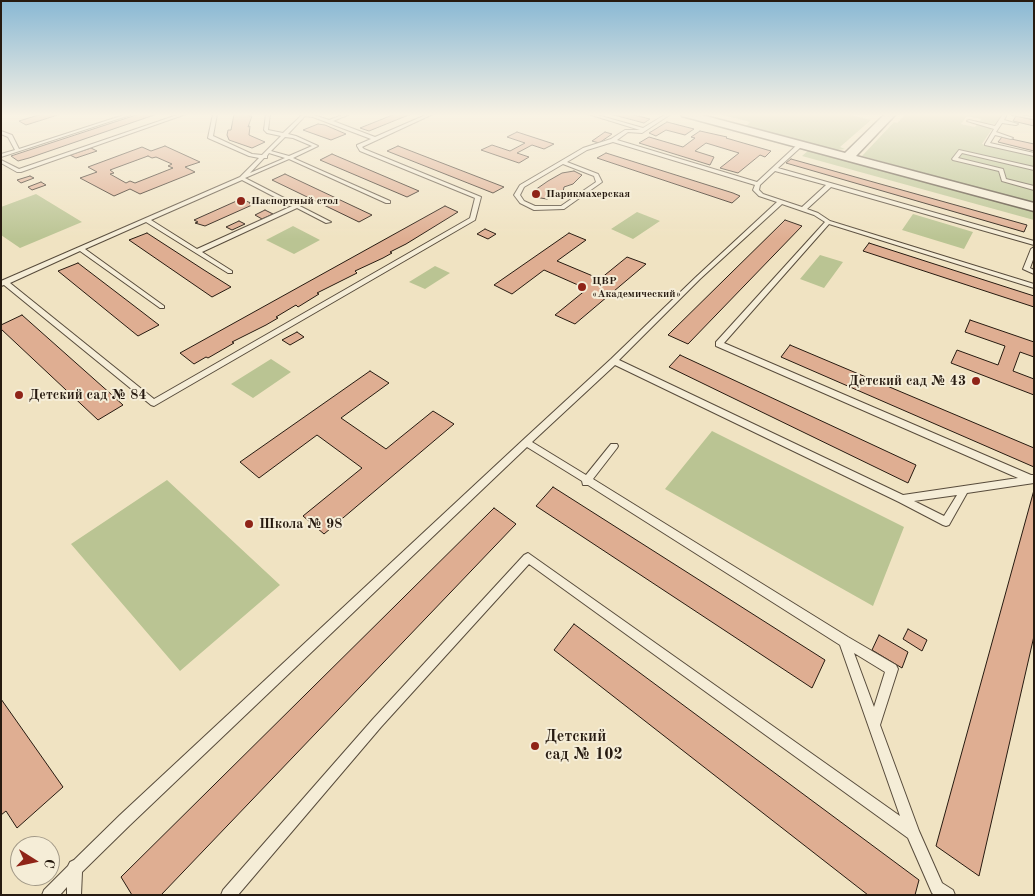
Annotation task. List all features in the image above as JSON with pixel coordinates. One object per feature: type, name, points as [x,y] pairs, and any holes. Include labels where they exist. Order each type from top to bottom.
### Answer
[{"type":"street","points":[[840,156],[1034,207]]},
{"type":"lane","points":[[1,161],[19,171],[63,156]]},
{"type":"lane","points":[[242,178],[265,156]]},
{"type":"lane","points":[[280,156],[288,157],[388,202]]},
{"type":"lane","points":[[291,156],[3,283],[154,404],[473,219],[478,197],[376,156]]},
{"type":"lane","points":[[564,163],[596,175],[599,182],[562,208],[534,208],[522,202],[518,195],[522,186],[575,156]]},
{"type":"lane","points":[[666,156],[758,184]]},
{"type":"lane","points":[[788,156],[758,184],[756,190],[761,195],[816,214],[828,222],[1034,286]]},
{"type":"lane","points":[[957,156],[955,159],[1001,170],[1004,180],[1034,188]]},
{"type":"lane","points":[[981,156],[1034,169]]},
{"type":"lane","points":[[774,169],[1034,243]]},
{"type":"lane","points":[[242,178],[328,222]]},
{"type":"lane","points":[[802,210],[830,185]]},
{"type":"lane","points":[[49,895],[75,868],[614,361],[698,278],[781,202]]},
{"type":"lane","points":[[196,252],[297,206]]},
{"type":"lane","points":[[146,220],[230,272]]},
{"type":"lane","points":[[828,222],[719,344],[1032,479]]},
{"type":"lane","points":[[81,249],[162,307]]},
{"type":"lane","points":[[1034,249],[1026,269],[1034,272]]},
{"type":"lane","points":[[614,361],[946,522],[964,490]]},
{"type":"lane","points":[[526,442],[586,482],[892,669],[874,726]]},
{"type":"lane","points":[[586,482],[614,446]]},
{"type":"lane","points":[[902,499],[1032,479]]},
{"type":"lane","points":[[228,895],[377,723],[528,558],[913,832]]},
{"type":"lane","points":[[844,641],[913,832],[938,888],[948,895]]},
{"type":"lane","points":[[74,895],[75,868]]},
{"type":"green space","points":[[802,156],[830,156],[1034,211],[1034,220]]},
{"type":"green space","points":[[862,156],[1034,156],[1034,203]]},
{"type":"green space","points":[[36,194],[82,222],[20,248],[1,235],[1,207]]},
{"type":"green space","points":[[637,212],[660,221],[633,239],[611,229]]},
{"type":"green space","points":[[913,214],[973,232],[964,249],[902,230]]},
{"type":"green space","points":[[293,226],[320,240],[294,254],[266,240]]},
{"type":"green space","points":[[820,255],[843,262],[824,288],[800,279]]},
{"type":"green space","points":[[435,266],[450,273],[425,289],[409,282]]},
{"type":"green space","points":[[271,359],[291,372],[253,398],[231,384]]},
{"type":"green space","points":[[712,431],[904,527],[873,606],[665,489]]},
{"type":"green space","points":[[167,480],[280,585],[180,671],[71,544]]},
{"type":"building","points":[[12,156],[35,156],[18,161]]},
{"type":"building","points":[[118,156],[186,156],[200,162],[185,167],[195,172],[140,194],[130,189],[114,196],[80,178],[97,172],[88,167]],"holes":[[[148,156],[156,157],[172,164],[168,166],[173,168],[135,183],[130,181],[126,183],[110,174],[114,173],[110,170]]]},
{"type":"building","points":[[328,156],[336,156],[419,191],[407,197],[320,160]]},
{"type":"building","points":[[399,156],[423,156],[504,187],[493,193]]},
{"type":"building","points":[[498,156],[529,157],[519,163]]},
{"type":"building","points":[[601,156],[615,156],[740,196],[732,203],[597,158]]},
{"type":"building","points":[[680,156],[714,157],[710,165]]},
{"type":"building","points":[[735,156],[759,156],[738,173],[720,168]]},
{"type":"building","points":[[791,159],[1027,225],[1024,232],[786,163]]},
{"type":"building","points":[[574,171],[582,175],[573,184],[564,187],[563,192],[547,199],[534,197],[535,190],[548,181],[562,173]]},
{"type":"building","points":[[285,174],[372,215],[359,222],[272,180]]},
{"type":"building","points":[[30,176],[34,178],[21,183],[17,180]]},
{"type":"building","points":[[41,182],[46,185],[32,190],[28,187]]},
{"type":"building","points":[[241,199],[252,205],[205,226],[195,223],[198,222],[194,220]]},
{"type":"building","points":[[445,206],[458,212],[390,252],[392,253],[355,271],[357,273],[317,293],[319,294],[298,307],[296,305],[276,317],[278,318],[232,342],[234,343],[208,358],[206,357],[194,364],[180,353]]},
{"type":"building","points":[[265,210],[273,214],[262,219],[255,215]]},
{"type":"building","points":[[785,220],[802,226],[688,344],[668,335]]},
{"type":"building","points":[[239,221],[245,224],[232,230],[226,227]]},
{"type":"building","points":[[485,229],[496,234],[488,239],[477,234]]},
{"type":"building","points":[[147,233],[231,287],[212,297],[129,240]]},
{"type":"building","points":[[569,233],[586,240],[557,261],[600,279],[627,257],[646,264],[575,324],[555,315],[587,289],[544,270],[512,294],[494,285]]},
{"type":"building","points":[[869,243],[1034,296],[1034,307],[863,251]]},
{"type":"building","points":[[78,263],[159,325],[138,336],[58,271]]},
{"type":"building","points":[[22,315],[123,405],[98,420],[1,329],[1,325]]},
{"type":"building","name":"Детский сад № 43","points":[[970,320],[1034,342],[1034,357],[1020,352],[1013,371],[1034,379],[1034,395],[951,363],[957,350],[998,365],[1005,346],[965,332]]},
{"type":"building","points":[[297,332],[304,337],[290,345],[282,340]]},
{"type":"building","points":[[790,345],[1034,448],[1034,467],[781,357]]},
{"type":"building","points":[[680,355],[916,465],[908,483],[669,367]]},
{"type":"building","points":[[370,371],[389,383],[341,418],[386,449],[433,411],[454,424],[324,534],[303,516],[362,468],[317,435],[259,478],[240,462]]},
{"type":"building","points":[[553,487],[825,660],[812,688],[536,506]]},
{"type":"building","points":[[1034,490],[1034,636],[979,876],[936,846]]},
{"type":"building","points":[[494,508],[516,524],[161,895],[132,895],[121,877]]},
{"type":"building","points":[[574,624],[919,880],[915,895],[868,895],[554,650]]},
{"type":"building","points":[[908,629],[927,640],[922,651],[903,639]]},
{"type":"building","points":[[879,635],[908,652],[902,668],[872,650]]},
{"type":"building","points":[[1,699],[63,787],[17,828],[6,811],[1,815]]},
{"type":"place","name":"Парикмахерская","points":[[536,194]]},
{"type":"place","name":"Паспортный стол","points":[[241,201]]},
{"type":"place","name":"ЦВР «Академический»","points":[[582,287]]},
{"type":"place","name":"Детский сад № 43","points":[[976,381]]},
{"type":"place","name":"Детский сад № 84","points":[[19,395]]},
{"type":"place","name":"Школа № 98","points":[[249,524]]},
{"type":"place","name":"Детский сад № 102","points":[[535,746]]}]
